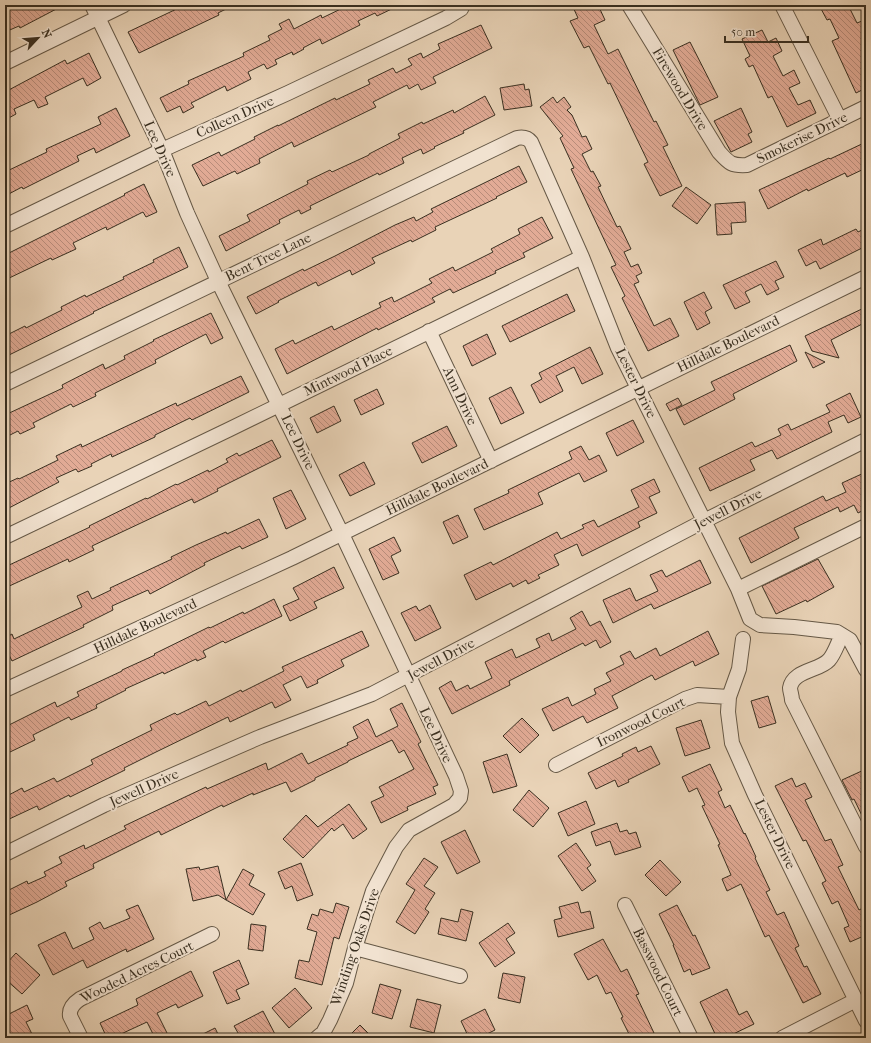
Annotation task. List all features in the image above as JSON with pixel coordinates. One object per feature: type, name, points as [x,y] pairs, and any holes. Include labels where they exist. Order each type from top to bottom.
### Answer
[{"type":"street","points":[[5,63],[95,11],[124,5]]},
{"type":"street","name":"Colleen Drive","points":[[5,226],[162,150],[288,93],[446,18],[461,9],[463,5]]},
{"type":"street","name":"Firewood Drive","points":[[629,5],[719,152],[729,164],[736,166]]},
{"type":"street","points":[[782,5],[840,120]]},
{"type":"street","name":"Lee Drive","points":[[95,11],[162,150],[187,213],[218,281],[280,404],[456,776],[461,791],[460,798],[454,805],[409,830],[392,856]]},
{"type":"street","name":"Smokerise Drive","points":[[736,166],[747,165],[866,108]]},
{"type":"street","name":"Bent Tree Lane","points":[[5,384],[517,138],[521,137],[528,139],[531,142]]},
{"type":"street","name":"Lester Drive","points":[[531,142],[582,257],[618,348],[738,589],[750,619],[760,625],[831,631],[842,635]]},
{"type":"street","name":"Mintwood Place","points":[[5,538],[582,257]]},
{"type":"street","name":"Hilldale Boulevard","points":[[5,690],[342,534],[866,276]]},
{"type":"street","name":"Ann Drive","points":[[429,331],[491,461]]},
{"type":"street","name":"Jewell Drive","points":[[5,854],[104,806],[260,737],[372,694],[704,521],[866,440]]},
{"type":"street","points":[[738,589],[866,526]]},
{"type":"street","points":[[866,670],[850,640],[842,635],[830,659],[821,666],[794,679],[790,688],[792,700],[866,847]]},
{"type":"street","name":"Lester Drive","points":[[743,639],[739,669],[729,697],[728,712],[732,743],[759,802],[866,1021]]},
{"type":"street","name":"Ironwood Court","points":[[556,765],[697,695],[729,697]]},
{"type":"street","name":"Winding Oaks Drive","points":[[317,1038],[323,1033],[330,1020],[346,982],[355,948],[374,891],[392,856]]},
{"type":"street","name":"Basswood Court","points":[[625,905],[691,1038]]},
{"type":"street","name":"Wooded Acres Court","points":[[81,1038],[69,1013],[74,1003],[212,934]]},
{"type":"street","points":[[355,948],[460,976]]},
{"type":"street","points":[[782,1038],[856,1000]]},
{"type":"building","points":[[5,5],[23,5],[24,8],[31,5],[64,5],[20,28],[19,26],[5,32]]},
{"type":"building","points":[[185,5],[234,5],[218,13],[219,15],[139,53],[128,32]]},
{"type":"building","points":[[349,5],[400,5],[377,16],[375,13],[358,21],[360,25],[322,44],[320,39],[293,55],[292,52],[275,60],[277,64],[267,69],[264,64],[248,72],[251,79],[227,91],[225,86],[191,103],[194,107],[183,113],[180,106],[167,112],[160,98],[189,84],[188,81],[244,56],[243,53],[270,40],[268,36],[282,29],[279,24],[289,19],[294,29],[321,15],[322,18]]},
{"type":"building","points":[[572,5],[598,5],[605,20],[594,25],[608,54],[618,49],[654,122],[656,121],[668,145],[663,147],[682,186],[660,196],[644,164],[648,162],[610,83],[608,84],[589,46],[584,48],[570,21],[578,18]]},
{"type":"building","points":[[819,5],[848,5],[857,23],[862,21],[866,28],[866,88],[856,93],[832,41],[839,38],[830,19],[827,20]]},
{"type":"building","points":[[481,25],[492,48],[433,77],[436,83],[421,90],[418,84],[409,89],[407,85],[373,102],[376,107],[294,147],[292,142],[259,159],[260,163],[237,174],[235,171],[203,186],[192,165],[219,152],[221,156],[255,139],[254,137],[278,125],[335,98],[336,100],[370,84],[368,80],[393,68],[396,73],[412,65],[408,59],[421,53],[423,58],[440,49],[438,44]]},
{"type":"building","points":[[762,30],[768,42],[776,38],[782,51],[773,56],[783,76],[794,70],[800,83],[789,88],[798,105],[810,100],[816,113],[787,127],[772,96],[768,98],[753,65],[749,67],[745,59],[750,56],[742,39]]},
{"type":"building","points":[[690,42],[718,97],[700,105],[673,50]]},
{"type":"building","points":[[89,53],[101,78],[87,86],[83,78],[45,97],[48,104],[38,108],[34,100],[14,109],[16,114],[5,120],[5,92],[65,60],[67,64]]},
{"type":"building","points":[[524,84],[525,90],[529,89],[532,106],[504,110],[500,88]]},
{"type":"building","points":[[485,96],[495,115],[423,154],[421,149],[402,158],[404,163],[379,175],[378,173],[310,206],[311,209],[301,214],[299,210],[279,220],[280,223],[226,251],[219,236],[250,221],[247,215],[308,184],[307,181],[330,170],[332,172],[369,155],[400,138],[398,134],[422,122],[423,124],[453,110],[454,113]]},
{"type":"building","points":[[553,97],[557,103],[564,97],[571,107],[567,110],[572,115],[582,137],[586,136],[592,149],[582,154],[591,172],[593,171],[601,186],[598,187],[617,227],[620,226],[631,249],[624,252],[631,267],[638,264],[642,273],[636,276],[639,282],[634,284],[654,326],[670,318],[679,336],[648,351],[622,298],[625,296],[611,267],[616,265],[571,169],[574,168],[560,138],[563,136],[540,107]]},
{"type":"building","points":[[116,108],[130,136],[96,153],[94,148],[77,156],[79,161],[23,189],[22,187],[5,196],[5,172],[47,152],[46,149],[101,124],[98,117]]},
{"type":"building","points":[[741,108],[752,132],[748,134],[752,142],[731,152],[714,121]]},
{"type":"building","points":[[866,142],[866,168],[847,177],[845,173],[808,191],[807,189],[768,209],[759,190]]},
{"type":"building","points":[[519,166],[527,182],[435,227],[436,230],[412,242],[411,240],[372,258],[375,263],[352,275],[350,270],[318,286],[316,282],[256,314],[247,297],[303,269],[304,271],[335,256],[395,225],[414,217],[416,221],[433,212],[431,209]]},
{"type":"building","points":[[144,184],[157,212],[146,217],[143,212],[107,230],[106,227],[73,243],[76,249],[52,260],[51,258],[5,280],[5,255]]},
{"type":"building","points":[[686,187],[711,205],[697,224],[672,206]]},
{"type":"building","points":[[745,202],[746,222],[731,223],[732,234],[717,235],[715,204]]},
{"type":"building","points":[[542,217],[553,238],[523,253],[525,257],[495,271],[496,273],[453,293],[450,289],[432,298],[435,302],[378,330],[377,328],[287,374],[275,349],[293,340],[295,344],[332,326],[334,330],[381,307],[379,303],[392,297],[394,302],[432,283],[429,279],[453,267],[455,271],[493,252],[491,249],[520,234],[518,229]]},
{"type":"building","points":[[866,228],[866,246],[820,269],[816,261],[806,266],[798,250],[821,239],[823,245],[856,229],[858,232]]},
{"type":"building","points":[[179,247],[188,267],[93,312],[94,313],[5,357],[5,336],[25,326],[26,328],[62,310],[61,307],[85,295],[86,297],[124,279],[123,277],[154,262],[153,260]]},
{"type":"building","points":[[776,261],[784,277],[775,281],[779,289],[767,295],[761,284],[745,292],[750,302],[735,309],[723,285]]},
{"type":"building","points":[[704,292],[712,308],[705,312],[710,323],[697,330],[684,302]]},
{"type":"building","points":[[567,294],[575,311],[510,342],[502,326]]},
{"type":"building","points":[[866,307],[866,322],[831,340],[839,358],[812,351],[805,336]]},
{"type":"building","points":[[211,313],[223,338],[211,344],[206,334],[155,360],[156,363],[95,393],[96,396],[73,407],[71,404],[33,423],[35,427],[20,434],[18,431],[8,436],[5,430],[5,415],[63,388],[62,385],[103,364],[105,369],[125,359],[124,356],[154,341],[153,340]]},
{"type":"building","points":[[487,334],[496,354],[472,366],[463,346]]},
{"type":"building","points":[[790,345],[797,361],[733,394],[735,399],[684,425],[676,409],[715,390],[711,382]]},
{"type":"building","points":[[590,347],[603,374],[582,384],[574,367],[556,376],[563,391],[540,403],[531,385],[542,379],[539,373]]},
{"type":"building","points":[[805,352],[825,362],[813,368]]},
{"type":"building","points":[[241,376],[249,392],[192,420],[190,418],[155,435],[155,437],[112,457],[111,454],[91,464],[92,466],[78,472],[76,469],[56,478],[59,482],[5,510],[5,484],[18,478],[19,479],[58,460],[56,456],[81,444],[82,447],[176,403],[177,406]]},
{"type":"building","points":[[511,387],[524,413],[501,424],[489,398]]},
{"type":"building","points":[[377,389],[384,404],[361,415],[354,400]]},
{"type":"building","points":[[850,393],[861,417],[848,423],[844,415],[828,422],[832,432],[777,459],[772,450],[750,460],[755,470],[710,491],[699,468],[752,442],[755,447],[781,435],[778,429],[788,424],[791,430],[830,412],[826,405]]},
{"type":"building","points":[[678,398],[682,405],[670,411],[666,404]]},
{"type":"building","points":[[334,406],[341,421],[317,433],[310,418]]},
{"type":"building","points":[[633,420],[644,442],[617,456],[606,433]]},
{"type":"building","points":[[447,426],[457,446],[422,463],[412,443]]},
{"type":"building","points":[[272,440],[281,457],[217,489],[218,491],[194,503],[192,499],[92,546],[94,550],[69,562],[68,559],[5,588],[5,567],[176,484],[177,485],[208,470],[209,472],[228,462],[226,459],[237,453],[239,456]]},
{"type":"building","points":[[581,446],[589,460],[599,455],[607,471],[584,482],[579,473],[538,493],[543,504],[484,530],[474,509],[509,493],[508,490],[572,459],[569,452]]},
{"type":"building","points":[[364,462],[375,484],[350,496],[339,475]]},
{"type":"building","points":[[866,472],[866,509],[858,513],[854,505],[840,512],[838,507],[794,528],[799,538],[751,563],[739,538],[823,496],[826,501],[846,492],[842,483]]},
{"type":"building","points":[[654,479],[660,492],[649,497],[657,513],[638,522],[640,527],[582,556],[577,544],[554,555],[559,565],[538,575],[540,578],[528,584],[526,580],[513,587],[511,583],[476,600],[464,575],[491,562],[493,565],[557,532],[561,539],[584,528],[582,525],[594,520],[598,527],[639,507],[631,490]]},
{"type":"building","points":[[291,490],[306,519],[286,529],[273,498]]},
{"type":"building","points":[[458,515],[468,537],[453,544],[443,522]]},
{"type":"building","points":[[259,519],[268,537],[242,549],[240,546],[204,563],[205,565],[150,594],[148,590],[112,606],[113,610],[83,625],[84,627],[12,661],[9,655],[5,657],[5,638],[12,634],[14,639],[82,607],[77,596],[88,591],[92,599],[111,590],[110,588],[172,559],[171,557],[196,545],[226,532],[227,534]]},
{"type":"building","points":[[394,537],[401,551],[391,556],[399,573],[383,580],[369,549]]},
{"type":"building","points":[[818,559],[834,587],[807,602],[806,600],[776,614],[762,586]]},
{"type":"building","points":[[700,560],[711,583],[654,609],[651,604],[613,623],[603,600],[630,588],[636,601],[658,591],[650,575],[662,570],[666,577]]},
{"type":"building","points":[[334,567],[344,588],[314,602],[317,608],[290,621],[283,606],[299,599],[293,588]]},
{"type":"building","points":[[274,599],[282,616],[225,643],[223,641],[203,651],[206,657],[197,661],[196,659],[164,674],[163,672],[125,689],[126,690],[96,705],[97,708],[71,720],[69,717],[33,735],[35,740],[10,752],[5,742],[5,727],[55,702],[57,707],[79,696],[77,692],[155,655],[154,654],[209,627],[210,628],[243,612],[244,614]]},
{"type":"building","points":[[430,605],[441,628],[415,641],[401,613],[416,606],[419,611]]},
{"type":"building","points":[[582,611],[590,626],[600,621],[611,642],[600,648],[596,640],[585,646],[583,643],[509,681],[510,685],[452,714],[439,688],[451,681],[456,691],[468,685],[470,689],[492,678],[485,662],[512,649],[516,658],[540,647],[536,639],[549,633],[552,641],[576,629],[570,618]]},
{"type":"building","points":[[362,631],[369,646],[341,660],[344,666],[317,680],[318,683],[307,688],[301,676],[283,685],[291,700],[275,708],[272,702],[230,722],[228,717],[124,768],[125,770],[70,797],[69,795],[39,810],[37,806],[5,821],[5,797],[22,788],[24,792],[54,778],[57,782],[93,764],[91,760],[152,730],[150,725],[175,713],[177,715],[206,701],[209,706],[241,690],[242,692],[284,671],[282,667]]},
{"type":"building","points":[[708,631],[719,654],[695,666],[693,661],[655,680],[652,675],[612,696],[618,708],[587,723],[583,716],[553,731],[542,709],[568,697],[572,706],[596,694],[594,689],[611,681],[606,673],[624,664],[620,656],[630,651],[635,659],[656,648],[660,656]]},
{"type":"building","points":[[768,696],[776,723],[759,728],[751,701]]},
{"type":"building","points":[[402,703],[421,742],[418,744],[438,785],[433,787],[436,794],[407,807],[408,810],[381,823],[371,802],[384,796],[379,787],[414,769],[404,750],[399,753],[392,740],[348,761],[291,792],[286,782],[253,795],[253,793],[223,807],[222,805],[161,835],[159,831],[93,864],[94,868],[65,882],[67,886],[5,917],[5,892],[27,881],[28,884],[46,876],[44,872],[62,863],[59,857],[84,845],[85,849],[126,829],[124,826],[206,787],[207,789],[266,763],[268,770],[302,753],[308,764],[348,745],[347,743],[358,738],[353,727],[368,719],[376,737],[398,726],[390,709]]},
{"type":"building","points":[[522,718],[539,735],[520,753],[503,736]]},
{"type":"building","points":[[701,720],[710,748],[685,756],[676,728]]},
{"type":"building","points":[[651,746],[660,764],[628,780],[629,782],[618,787],[615,780],[596,789],[588,773],[623,756],[622,754],[636,747],[638,752]]},
{"type":"building","points":[[507,754],[517,786],[493,793],[483,762]]},
{"type":"building","points":[[710,764],[722,790],[718,792],[725,808],[730,805],[744,834],[745,833],[770,890],[766,892],[777,915],[784,912],[799,946],[795,948],[804,967],[807,966],[821,994],[803,1003],[769,935],[765,937],[741,884],[727,891],[722,879],[731,875],[718,845],[720,844],[702,806],[705,805],[697,788],[689,792],[682,777]]},
{"type":"building","points":[[866,769],[866,824],[854,799],[852,800],[842,780]]},
{"type":"building","points":[[792,778],[796,787],[805,783],[812,797],[805,800],[825,841],[831,839],[843,865],[838,867],[859,910],[863,908],[866,914],[866,935],[850,942],[844,928],[849,926],[838,901],[832,904],[822,883],[826,881],[806,840],[803,841],[775,786]]},
{"type":"building","points":[[529,790],[549,808],[533,827],[513,810]]},
{"type":"building","points":[[586,801],[595,824],[568,836],[558,813]]},
{"type":"building","points":[[349,804],[367,829],[353,839],[343,824],[334,831],[332,828],[303,858],[283,839],[306,815],[318,827]]},
{"type":"building","points":[[617,823],[620,832],[627,830],[629,834],[636,832],[641,847],[615,855],[610,841],[596,846],[591,832]]},
{"type":"building","points":[[465,830],[480,862],[457,874],[441,842]]},
{"type":"building","points":[[576,843],[591,865],[587,868],[596,881],[582,891],[558,856]]},
{"type":"building","points":[[424,858],[438,867],[424,886],[435,893],[425,909],[429,912],[415,934],[396,922],[415,890],[406,884]]},
{"type":"building","points":[[660,860],[681,882],[666,896],[645,875]]},
{"type":"building","points":[[301,863],[313,895],[297,901],[292,886],[285,889],[278,872]]},
{"type":"building","points":[[218,866],[226,900],[218,895],[193,901],[186,869],[199,867],[200,870]]},
{"type":"building","points":[[243,869],[254,875],[249,885],[265,894],[253,915],[226,900]]},
{"type":"building","points":[[578,902],[581,913],[590,911],[594,928],[558,937],[554,920],[562,918],[559,907]]},
{"type":"building","points":[[336,903],[349,907],[339,939],[334,937],[322,985],[295,978],[299,960],[309,962],[317,932],[307,929],[312,914],[318,916],[320,909],[333,913]]},
{"type":"building","points":[[138,905],[154,939],[127,952],[126,949],[87,968],[83,960],[53,975],[38,945],[65,932],[73,949],[94,939],[89,928],[100,922],[104,929],[130,918],[126,910]]},
{"type":"building","points":[[677,905],[693,936],[695,935],[710,968],[692,975],[690,969],[684,972],[674,945],[659,914]]},
{"type":"building","points":[[461,909],[473,912],[466,941],[438,934],[441,918],[458,922]]},
{"type":"building","points":[[508,923],[515,933],[506,939],[515,953],[495,967],[479,943]]},
{"type":"building","points":[[251,924],[266,926],[263,951],[248,949]]},
{"type":"building","points":[[603,939],[621,972],[627,969],[639,994],[636,995],[654,1033],[643,1038],[631,1038],[611,992],[606,994],[597,975],[588,980],[574,954]]},
{"type":"building","points":[[16,953],[40,975],[22,994],[5,979],[5,965]]},
{"type":"building","points":[[239,960],[249,984],[236,990],[240,999],[227,1004],[213,972]]},
{"type":"building","points":[[191,971],[203,996],[178,1008],[176,1004],[157,1013],[168,1035],[162,1038],[155,1038],[147,1022],[121,1034],[123,1038],[107,1038],[100,1023],[138,1005],[136,999]]},
{"type":"building","points":[[503,973],[525,977],[520,1003],[498,998]]},
{"type":"building","points":[[380,984],[401,990],[392,1019],[372,1013]]},
{"type":"building","points":[[295,988],[312,1008],[289,1028],[272,1008]]},
{"type":"building","points":[[727,989],[739,1015],[747,1011],[754,1024],[725,1038],[717,1038],[700,1002]]},
{"type":"building","points":[[417,999],[441,1005],[434,1033],[410,1027]]},
{"type":"building","points":[[27,1005],[33,1019],[26,1022],[34,1038],[5,1038],[5,1016]]},
{"type":"building","points":[[485,1009],[495,1030],[479,1038],[469,1038],[461,1021]]},
{"type":"building","points":[[263,1011],[277,1038],[241,1038],[234,1026]]},
{"type":"building","points":[[360,1025],[373,1038],[347,1038]]},
{"type":"building","points":[[215,1028],[220,1038],[195,1038]]}]
